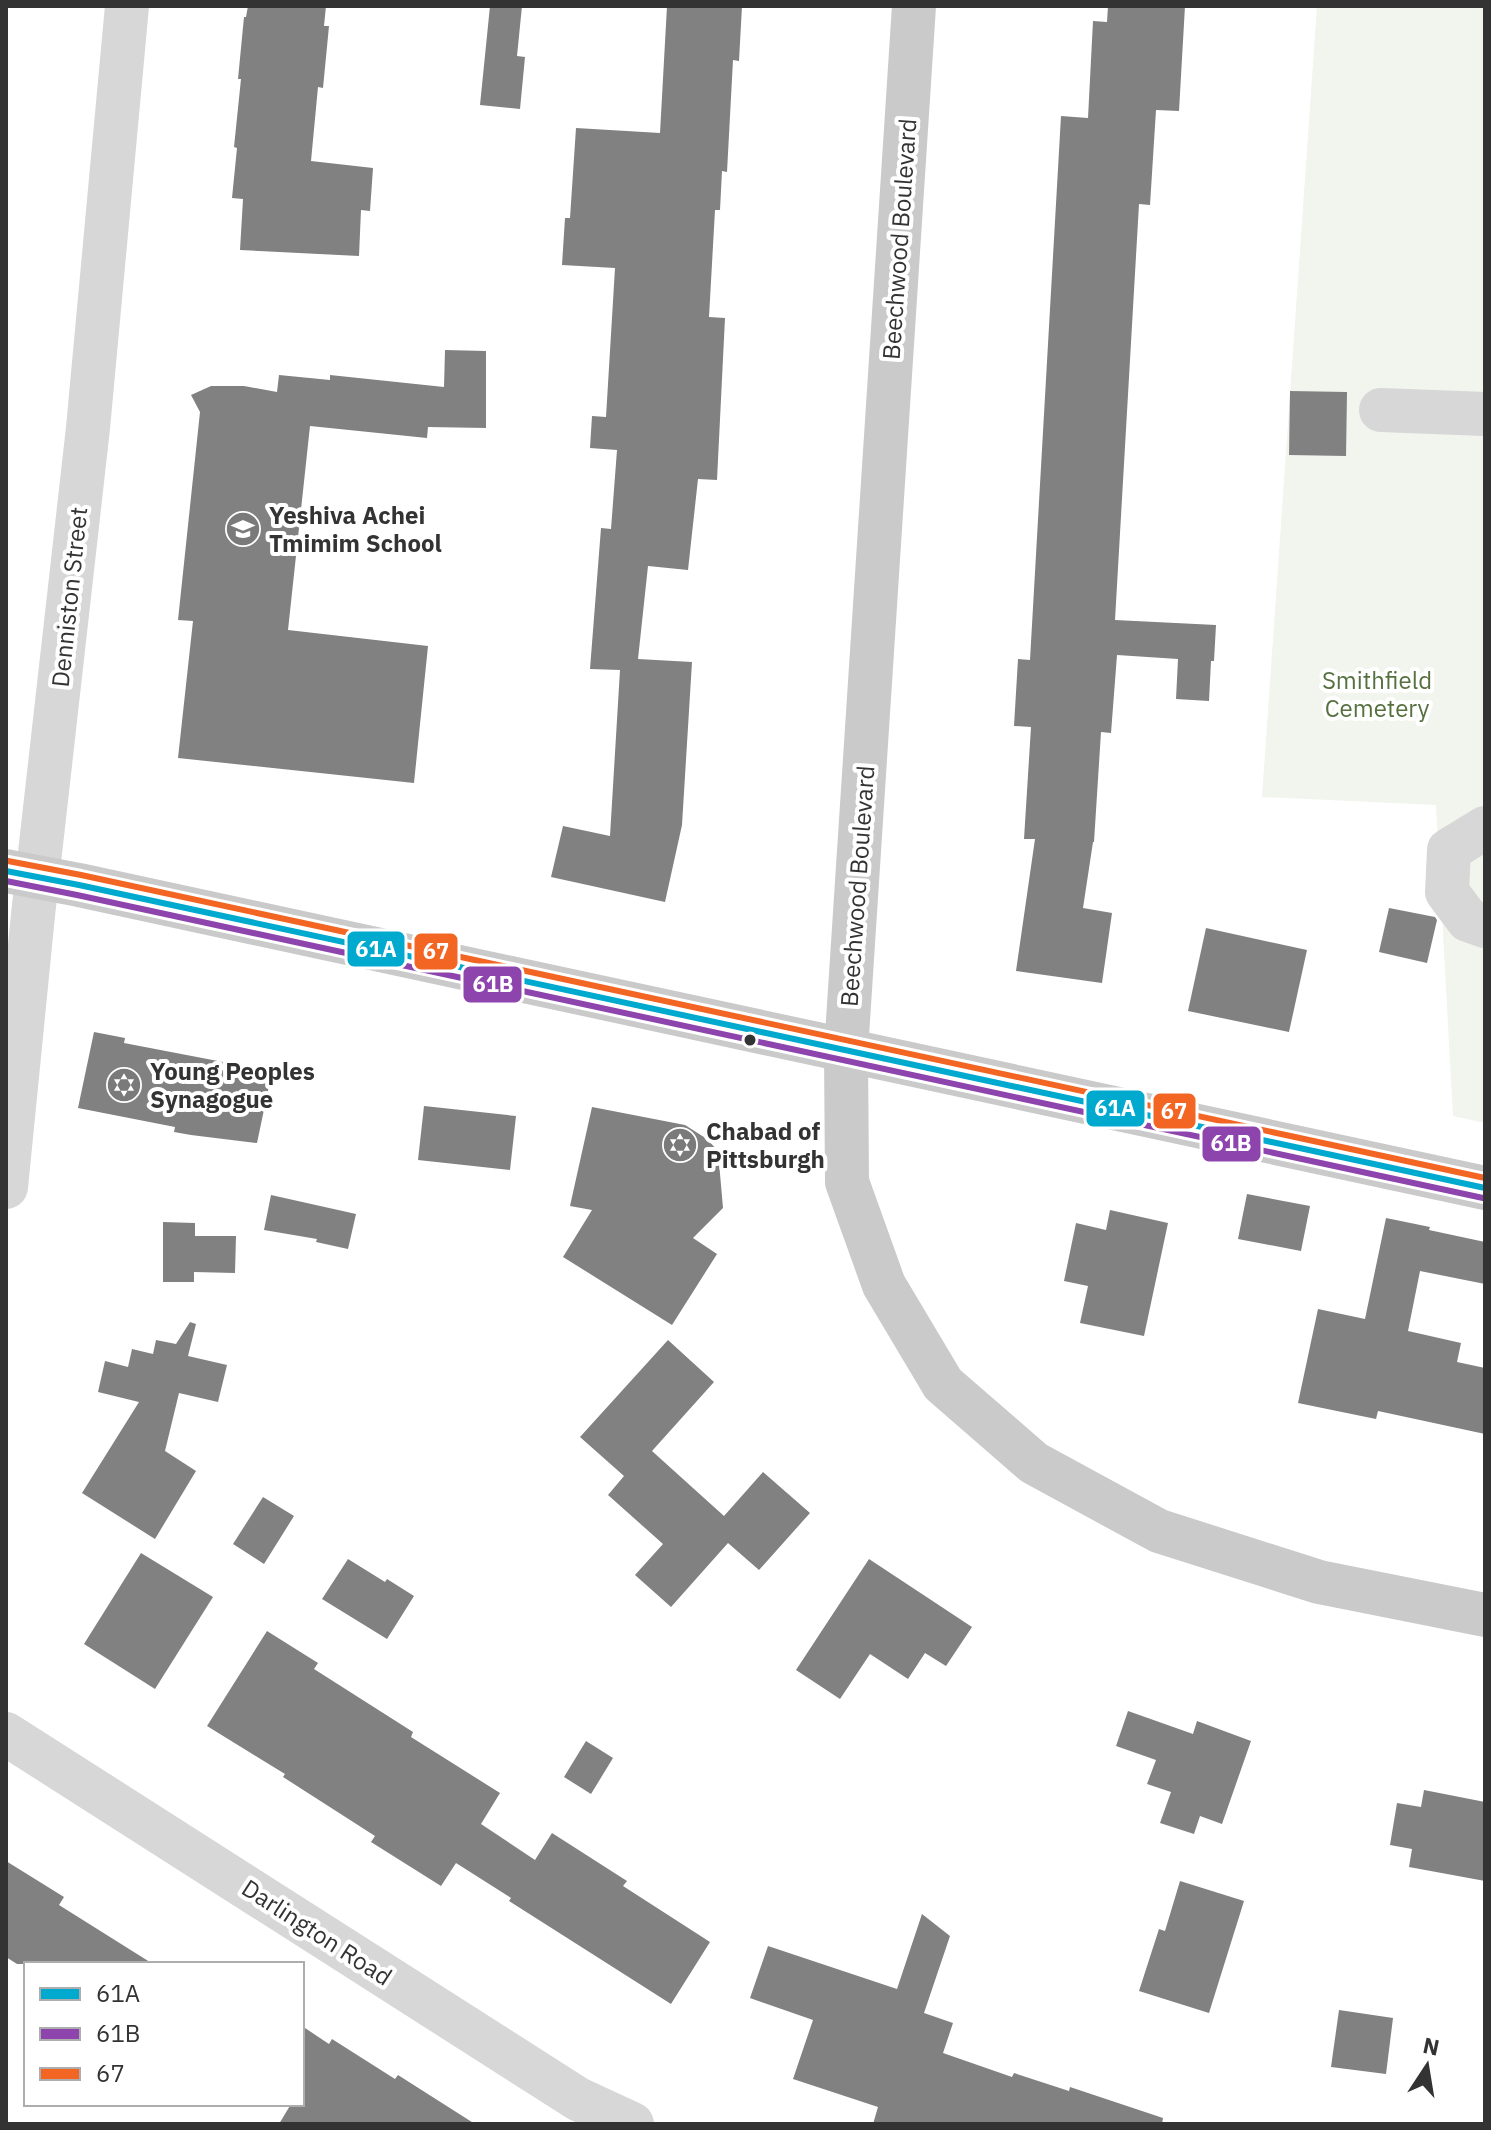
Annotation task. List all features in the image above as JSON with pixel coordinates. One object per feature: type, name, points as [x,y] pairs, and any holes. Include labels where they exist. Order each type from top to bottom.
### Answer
[{"type":"main road","name":"Beechwood Boulevard","points":[[914,6],[846,1051],[847,1182],[884,1285],[943,1384],[1034,1463],[1159,1531],[1319,1582],[1485,1615]]},
{"type":"main road","points":[[22,874],[1485,1188]]},
{"type":"street","name":"Denniston Street","points":[[6,1187],[22,874],[88,428],[127,6]]},
{"type":"street","points":[[1381,410],[1485,414]]},
{"type":"street","points":[[1485,828],[1449,850],[1447,892],[1468,920],[1485,926]]},
{"type":"street","name":"Darlington Road","points":[[6,1734],[573,2112],[632,2124]]},
{"type":"green space","name":"Smithfield Cemetery","points":[[1317,6],[1485,6],[1485,1123],[1453,1116],[1436,805],[1262,797]]},
{"type":"building","points":[[248,6],[326,6],[324,26],[329,26],[323,88],[318,87],[311,161],[373,168],[370,211],[361,210],[359,256],[240,250],[243,199],[232,198],[241,79],[238,79],[244,17]]},
{"type":"building","points":[[490,6],[522,6],[517,56],[525,57],[520,109],[480,105]]},
{"type":"building","points":[[667,6],[742,6],[739,61],[733,60],[727,172],[722,171],[720,210],[715,210],[709,317],[725,318],[717,480],[698,479],[688,570],[648,566],[638,659],[692,662],[682,825],[665,902],[551,877],[563,826],[610,836],[620,670],[590,669],[601,528],[611,529],[617,450],[590,448],[592,416],[606,417],[615,268],[562,265],[565,218],[570,218],[576,128],[660,133]]},
{"type":"building","points":[[1108,6],[1185,6],[1179,111],[1156,110],[1150,205],[1139,204],[1115,620],[1216,625],[1209,701],[1176,699],[1178,659],[1117,655],[1111,733],[1101,732],[1094,842],[1083,908],[1112,913],[1102,983],[1016,971],[1035,839],[1024,839],[1031,727],[1014,726],[1018,659],[1030,660],[1061,116],[1088,118],[1093,21],[1107,22]]},
{"type":"building","name":"Yeshiva Achei Tmimim School","points":[[445,350],[486,351],[486,428],[428,427],[427,438],[310,426],[288,630],[428,646],[414,783],[178,758],[193,621],[178,620],[200,412],[191,395],[211,386],[244,386],[277,392],[279,375],[330,380],[330,375],[444,387]]},
{"type":"building","points":[[1290,391],[1347,392],[1346,456],[1289,455]]},
{"type":"building","points":[[1389,908],[1435,917],[1437,920],[1427,963],[1379,952]]},
{"type":"building","points":[[1206,928],[1307,950],[1289,1032],[1188,1011]]},
{"type":"building","points":[[94,1032],[125,1038],[124,1043],[223,1062],[221,1070],[270,1081],[257,1143],[174,1132],[175,1127],[78,1108]]},
{"type":"building","points":[[424,1106],[516,1116],[510,1170],[418,1160]]},
{"type":"building","points":[[592,1107],[685,1125],[707,1139],[718,1151],[723,1208],[693,1238],[717,1254],[672,1325],[563,1257],[592,1210],[570,1206]]},
{"type":"building","points":[[1247,1194],[1310,1206],[1301,1251],[1238,1239]]},
{"type":"building","points":[[271,1195],[356,1214],[348,1249],[316,1242],[317,1239],[264,1230]]},
{"type":"building","points":[[1110,1210],[1168,1223],[1144,1336],[1080,1323],[1088,1286],[1064,1281],[1076,1223],[1106,1230]]},
{"type":"building","points":[[1386,1218],[1485,1242],[1485,1284],[1420,1271],[1408,1331],[1461,1343],[1457,1362],[1485,1368],[1485,1434],[1378,1411],[1376,1419],[1298,1403],[1318,1309],[1365,1319]]},
{"type":"building","points":[[163,1222],[195,1223],[195,1236],[236,1236],[235,1273],[194,1272],[194,1282],[163,1282]]},
{"type":"building","points":[[190,1322],[196,1324],[188,1356],[227,1365],[218,1402],[179,1393],[165,1451],[196,1471],[155,1539],[82,1493],[139,1402],[98,1392],[105,1361],[128,1367],[132,1349],[153,1354],[156,1340],[176,1344]]},
{"type":"building","points":[[668,1340],[714,1382],[652,1451],[724,1516],[763,1472],[810,1513],[759,1570],[728,1543],[671,1607],[635,1575],[663,1544],[608,1495],[624,1476],[580,1437]]},
{"type":"building","points":[[263,1497],[294,1516],[264,1564],[233,1544]]},
{"type":"building","points":[[141,1553],[213,1597],[155,1689],[84,1644]]},
{"type":"building","points":[[348,1559],[414,1596],[387,1639],[322,1599]]},
{"type":"building","points":[[869,1559],[972,1627],[946,1666],[925,1653],[908,1679],[870,1654],[840,1699],[796,1670]]},
{"type":"building","points":[[267,1631],[318,1663],[314,1669],[413,1732],[411,1737],[500,1793],[481,1824],[535,1860],[552,1833],[627,1881],[623,1886],[710,1942],[671,2004],[509,1901],[511,1898],[456,1863],[441,1886],[371,1842],[375,1836],[283,1777],[285,1774],[207,1726]]},
{"type":"building","points":[[1128,1711],[1193,1734],[1197,1721],[1251,1741],[1222,1824],[1200,1816],[1194,1834],[1160,1823],[1171,1792],[1147,1784],[1156,1760],[1116,1746]]},
{"type":"building","points":[[586,1741],[613,1758],[591,1794],[564,1777]]},
{"type":"building","points":[[1424,1790],[1485,1802],[1485,1881],[1409,1867],[1412,1849],[1390,1845],[1397,1803],[1421,1807]]},
{"type":"building","points":[[6,1861],[64,1897],[59,1905],[150,1962],[17,1964],[6,1957]]},
{"type":"building","points":[[1180,1881],[1244,1901],[1209,2013],[1139,1991],[1159,1929],[1165,1931]]},
{"type":"building","points":[[922,1914],[950,1936],[924,2013],[953,2023],[943,2053],[1012,2077],[1014,2073],[1069,2091],[1070,2087],[1163,2118],[1162,2124],[873,2124],[878,2107],[793,2079],[813,2020],[750,1998],[768,1946],[897,1989]]},
{"type":"building","points":[[1339,2010],[1393,2018],[1386,2074],[1331,2067]]},
{"type":"building","points":[[304,2027],[329,2044],[332,2039],[395,2079],[398,2075],[475,2124],[279,2124],[290,2106],[304,2106]]},
{"type":"transit line","name":"67","points":[[8,861],[1485,1178]]},
{"type":"transit line","name":"61A","points":[[6,871],[1485,1188]]},
{"type":"transit line","name":"61B","points":[[6,881],[1483,1198]]},
{"type":"place","name":"Yeshiva Achei Tmimim School","points":[[243,529]]},
{"type":"place","name":"Young Peoples Synagogue","points":[[124,1085]]},
{"type":"place","name":"Chabad of Pittsburgh","points":[[680,1145]]}]
